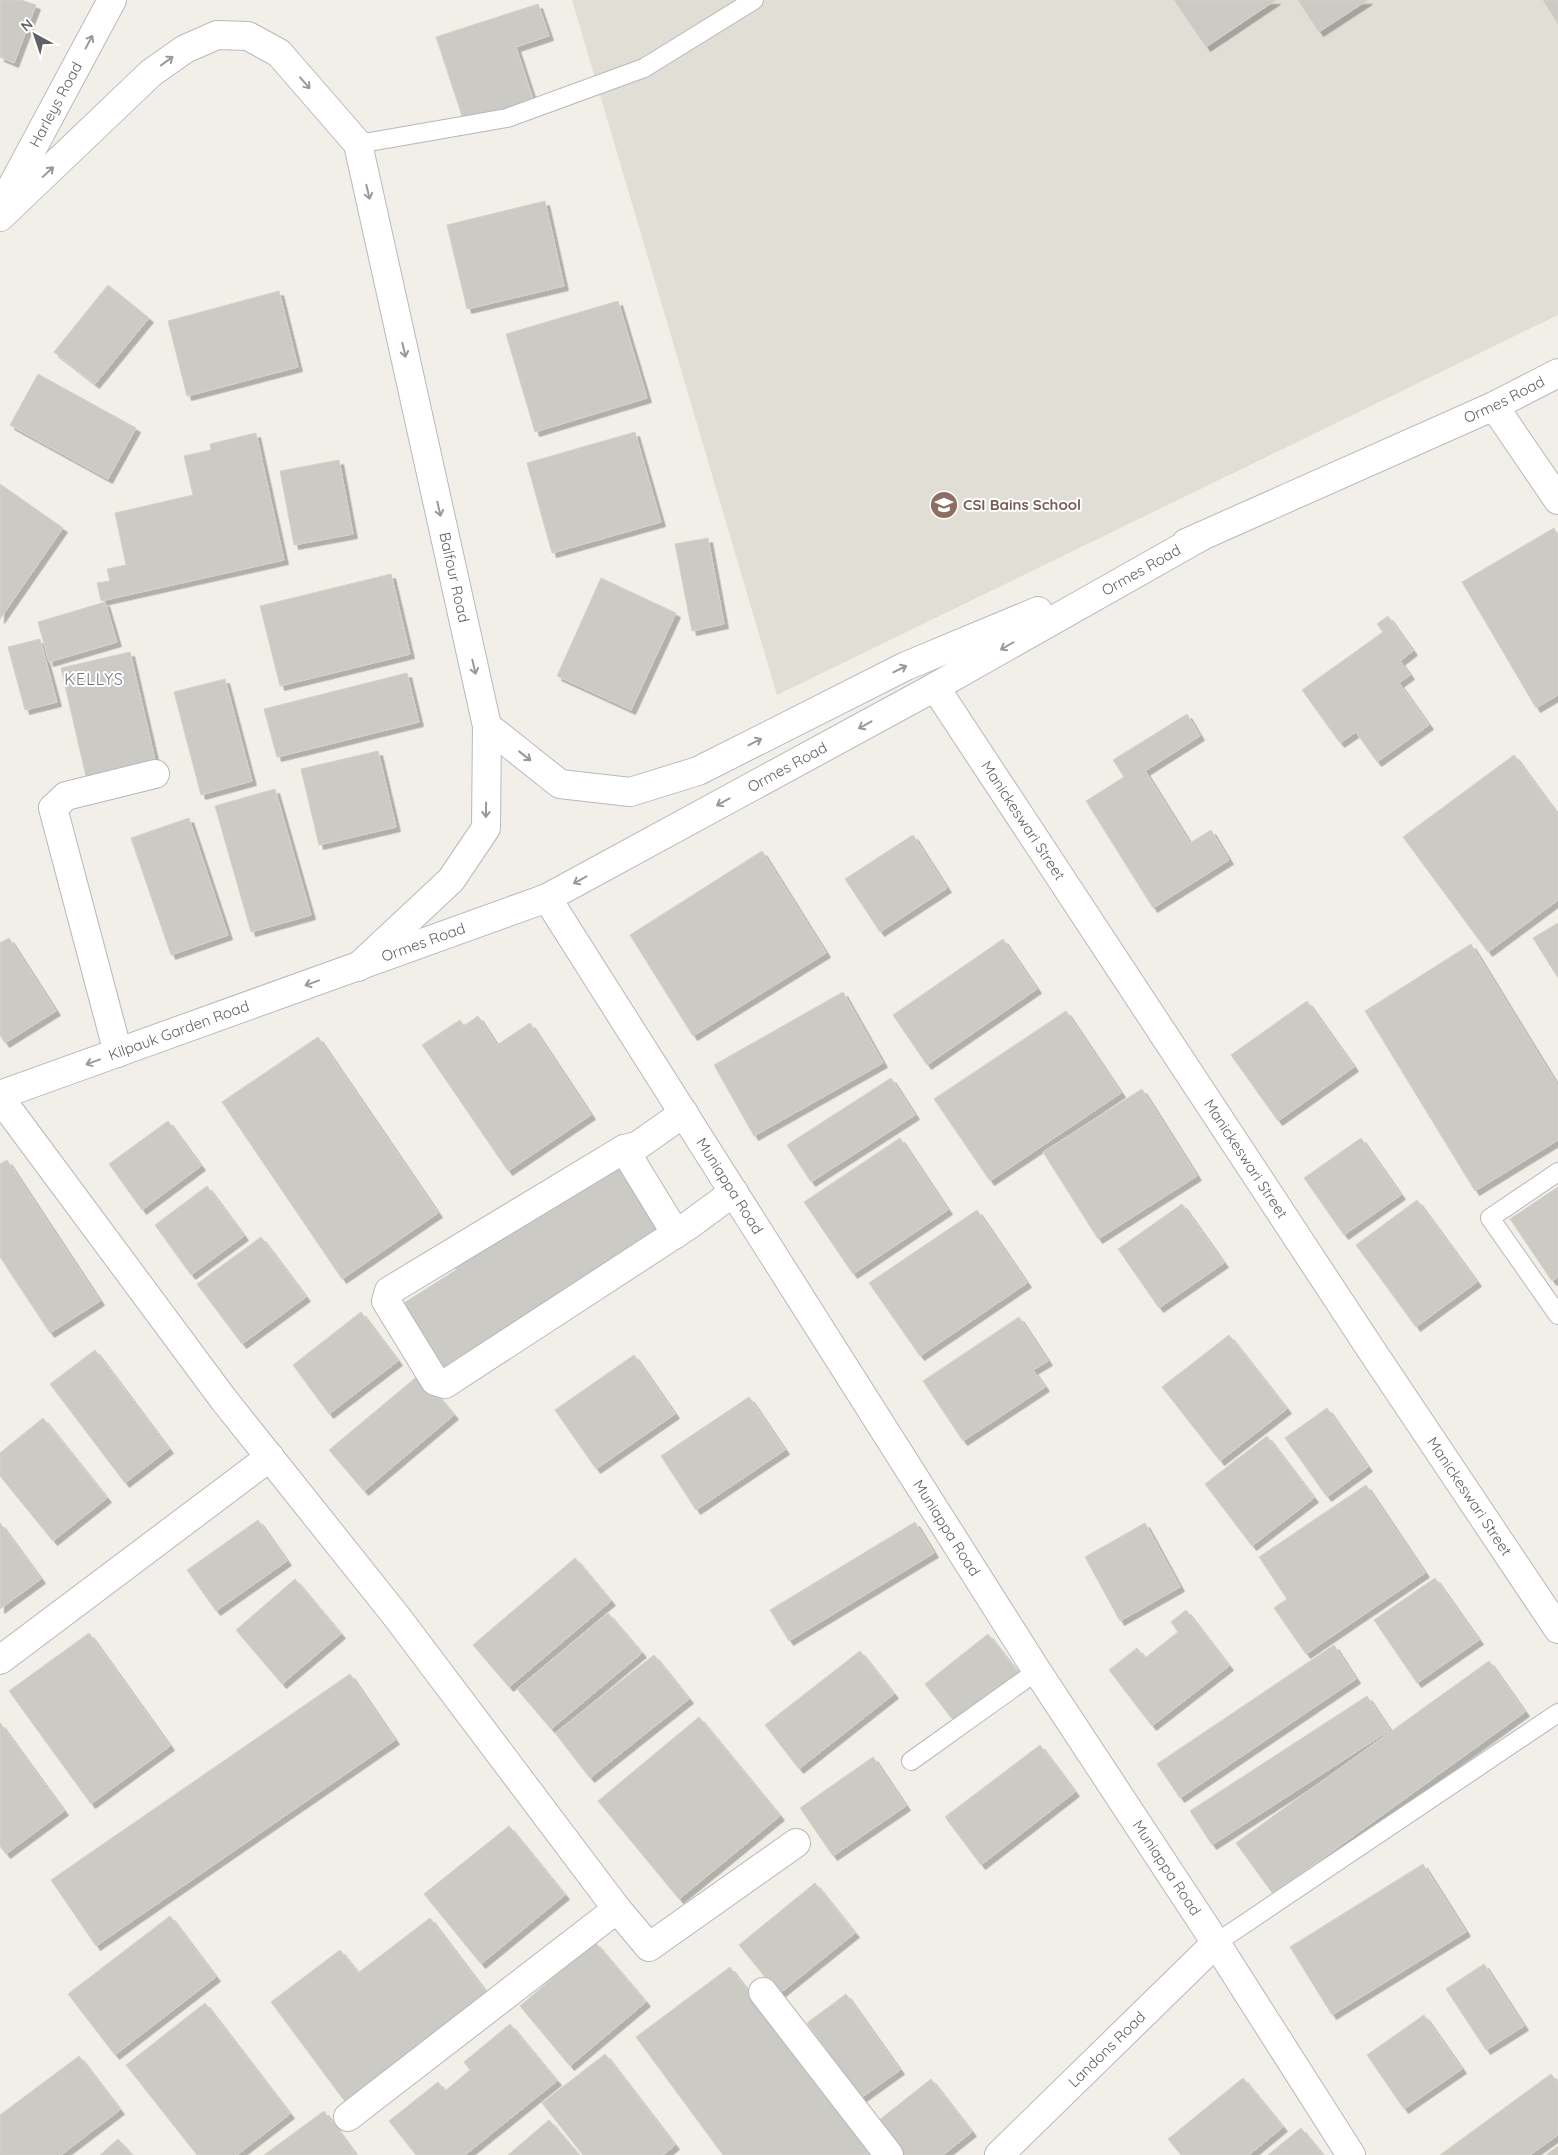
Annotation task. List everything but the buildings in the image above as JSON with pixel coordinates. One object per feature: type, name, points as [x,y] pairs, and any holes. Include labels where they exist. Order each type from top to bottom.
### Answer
[{"type":"street","name":"Harleys Road","points":[[0,208],[112,0]]},
{"type":"street","points":[[0,217],[151,73],[185,49],[217,36],[248,36],[280,53],[358,144]]},
{"type":"street","name":"Balfour Road","points":[[358,144],[487,726],[486,828],[451,880],[358,967]]},
{"type":"street","name":"Ormes Road","points":[[487,726],[560,784],[630,792],[698,771],[906,666],[1081,594],[1202,536],[1494,406],[1558,373]]},
{"type":"street","points":[[1494,406],[1558,500]]},
{"type":"street","name":"Ormes Road","points":[[358,967],[546,898],[935,687],[1202,536]]},
{"type":"street","name":"Manickeswari Street","points":[[935,687],[1370,1348],[1558,1629]]},
{"type":"street","points":[[118,1053],[53,808],[66,796],[155,774]]},
{"type":"street","name":"Muniappa Road","points":[[546,898],[1037,1671],[1216,1943],[1351,2155]]},
{"type":"street","name":"Kilpauk Garden Road","points":[[0,1096],[358,967]]},
{"type":"street","points":[[0,1096],[224,1400],[397,1617],[617,1910],[649,1946],[796,1843]]},
{"type":"street","points":[[684,1113],[637,1146],[624,1149],[389,1291],[386,1301],[435,1381],[445,1384],[676,1234],[734,1192]]},
{"type":"street","points":[[624,1149],[676,1234]]},
{"type":"street","points":[[0,1660],[270,1457]]},
{"type":"street","points":[[348,2117],[617,1910]]},
{"type":"street","name":"Landons Road","points":[[999,2155],[1216,1943]]},
{"type":"street","points":[[763,1992],[889,2155]]},
{"type":"lane","points":[[358,144],[507,118],[644,68],[754,0]]},
{"type":"lane","points":[[1558,1172],[1490,1218],[1558,1315]]},
{"type":"lane","points":[[911,1761],[1037,1671]]},
{"type":"lane","points":[[1216,1943],[1558,1713]]},
{"type":"shaded area","name":"CSI Bains School","points":[[572,0],[1558,0],[1558,315],[777,695]]},
{"type":"place","name":"CSI Bains School","points":[[944,505]]},
{"type":"district","name":"KELLYS","points":[[94,679]]}]
